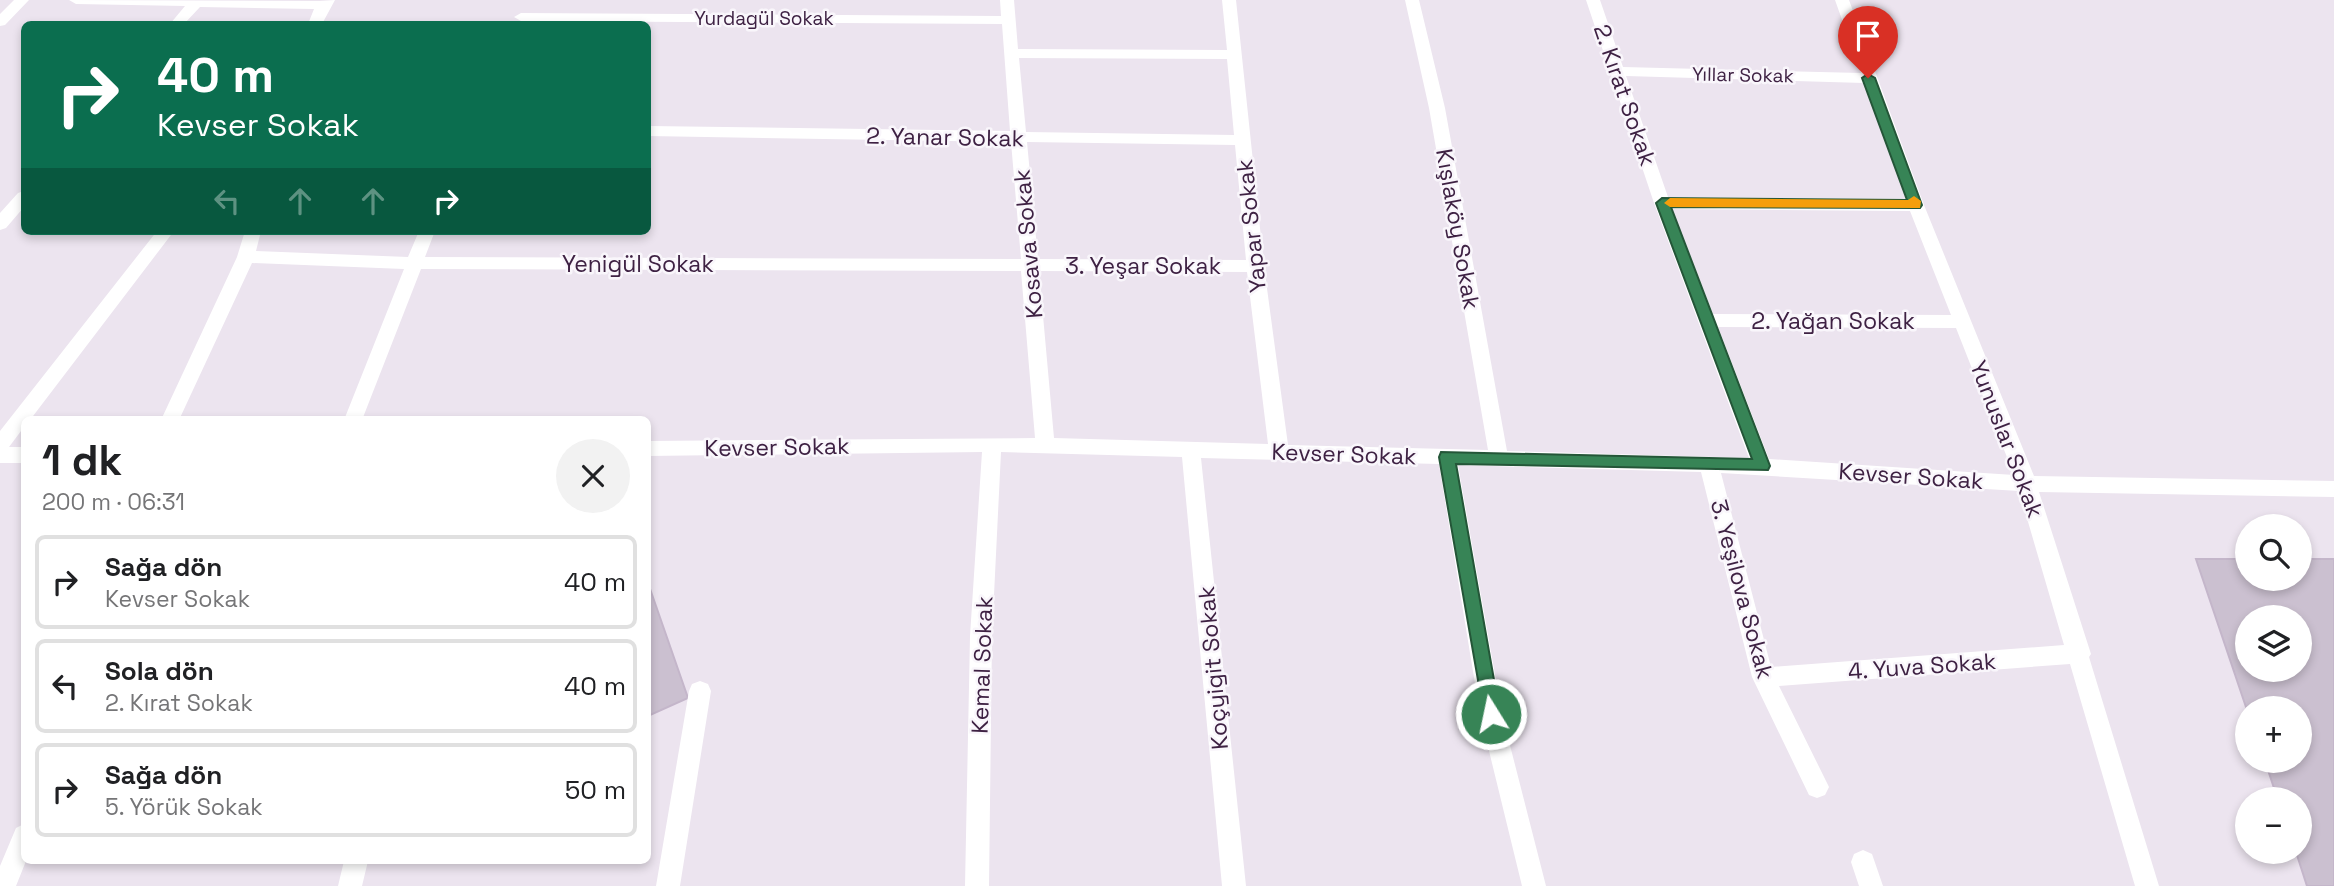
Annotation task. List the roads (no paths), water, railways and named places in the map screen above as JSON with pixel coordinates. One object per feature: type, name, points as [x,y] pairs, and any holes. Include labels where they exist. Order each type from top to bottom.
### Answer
[{"type":"street","points":[[0,22],[22,0]]},
{"type":"street","points":[[76,0],[321,2],[316,21]]},
{"type":"street","points":[[519,21],[529,0]]},
{"type":"street","name":"Kosava Sokak","points":[[1007,0],[1045,446]]},
{"type":"street","name":"Yapar Sokak","points":[[1230,0],[1255,266],[1279,452]]},
{"type":"street","name":"Kışlaköy Sokak","points":[[1412,0],[1437,108],[1499,458]]},
{"type":"street","name":"2. Kırat Sokak","points":[[1593,0],[1662,203],[1762,466]]},
{"type":"street","name":"Yunuslar Sokak","points":[[1842,0],[1916,205],[2027,484],[2080,654],[2147,886]]},
{"type":"street","points":[[180,21],[196,2]]},
{"type":"street","name":"Yurdagül Sokak","points":[[519,21],[1007,20]]},
{"type":"street","points":[[1010,53],[1234,55]]},
{"type":"street","name":"Yıllar Sokak","points":[[1617,71],[1868,78]]},
{"type":"street","name":"2. Yanar Sokak","points":[[651,131],[1242,140]]},
{"type":"street","points":[[0,224],[21,200]]},
{"type":"street","points":[[1662,203],[1916,205]]},
{"type":"street","points":[[22,416],[163,235]]},
{"type":"street","points":[[172,416],[246,257],[252,235]]},
{"type":"street","points":[[355,416],[425,235]]},
{"type":"street","name":"Yenigül Sokak","points":[[246,257],[414,263],[1030,267]]},
{"type":"street","name":"3. Yeşar Sokak","points":[[1030,267],[1255,266]]},
{"type":"street","name":"2. Yağan Sokak","points":[[1706,320],[1961,322]]},
{"type":"street","points":[[0,445],[21,418]]},
{"type":"street","name":"Kevser Sokak","points":[[651,448],[992,444],[1762,466],[2027,484],[2334,489]]},
{"type":"street","name":"Kemal Sokak","points":[[977,886],[981,636],[992,444]]},
{"type":"street","name":"Koçyigit Sokak","points":[[1191,450],[1234,886]]},
{"type":"street","points":[[0,454],[21,455]]},
{"type":"street","points":[[1447,457],[1491,714],[1534,886]]},
{"type":"street","name":"3. Yeşilova Sokak","points":[[1709,464],[1763,677],[1817,787]]},
{"type":"street","name":"4. Yuva Sokak","points":[[1763,677],[2080,654]]},
{"type":"street","points":[[668,886],[700,691]]},
{"type":"street","points":[[4,886],[21,844]]},
{"type":"street","points":[[1863,862],[1871,886]]},
{"type":"street","points":[[349,886],[355,864]]}]
